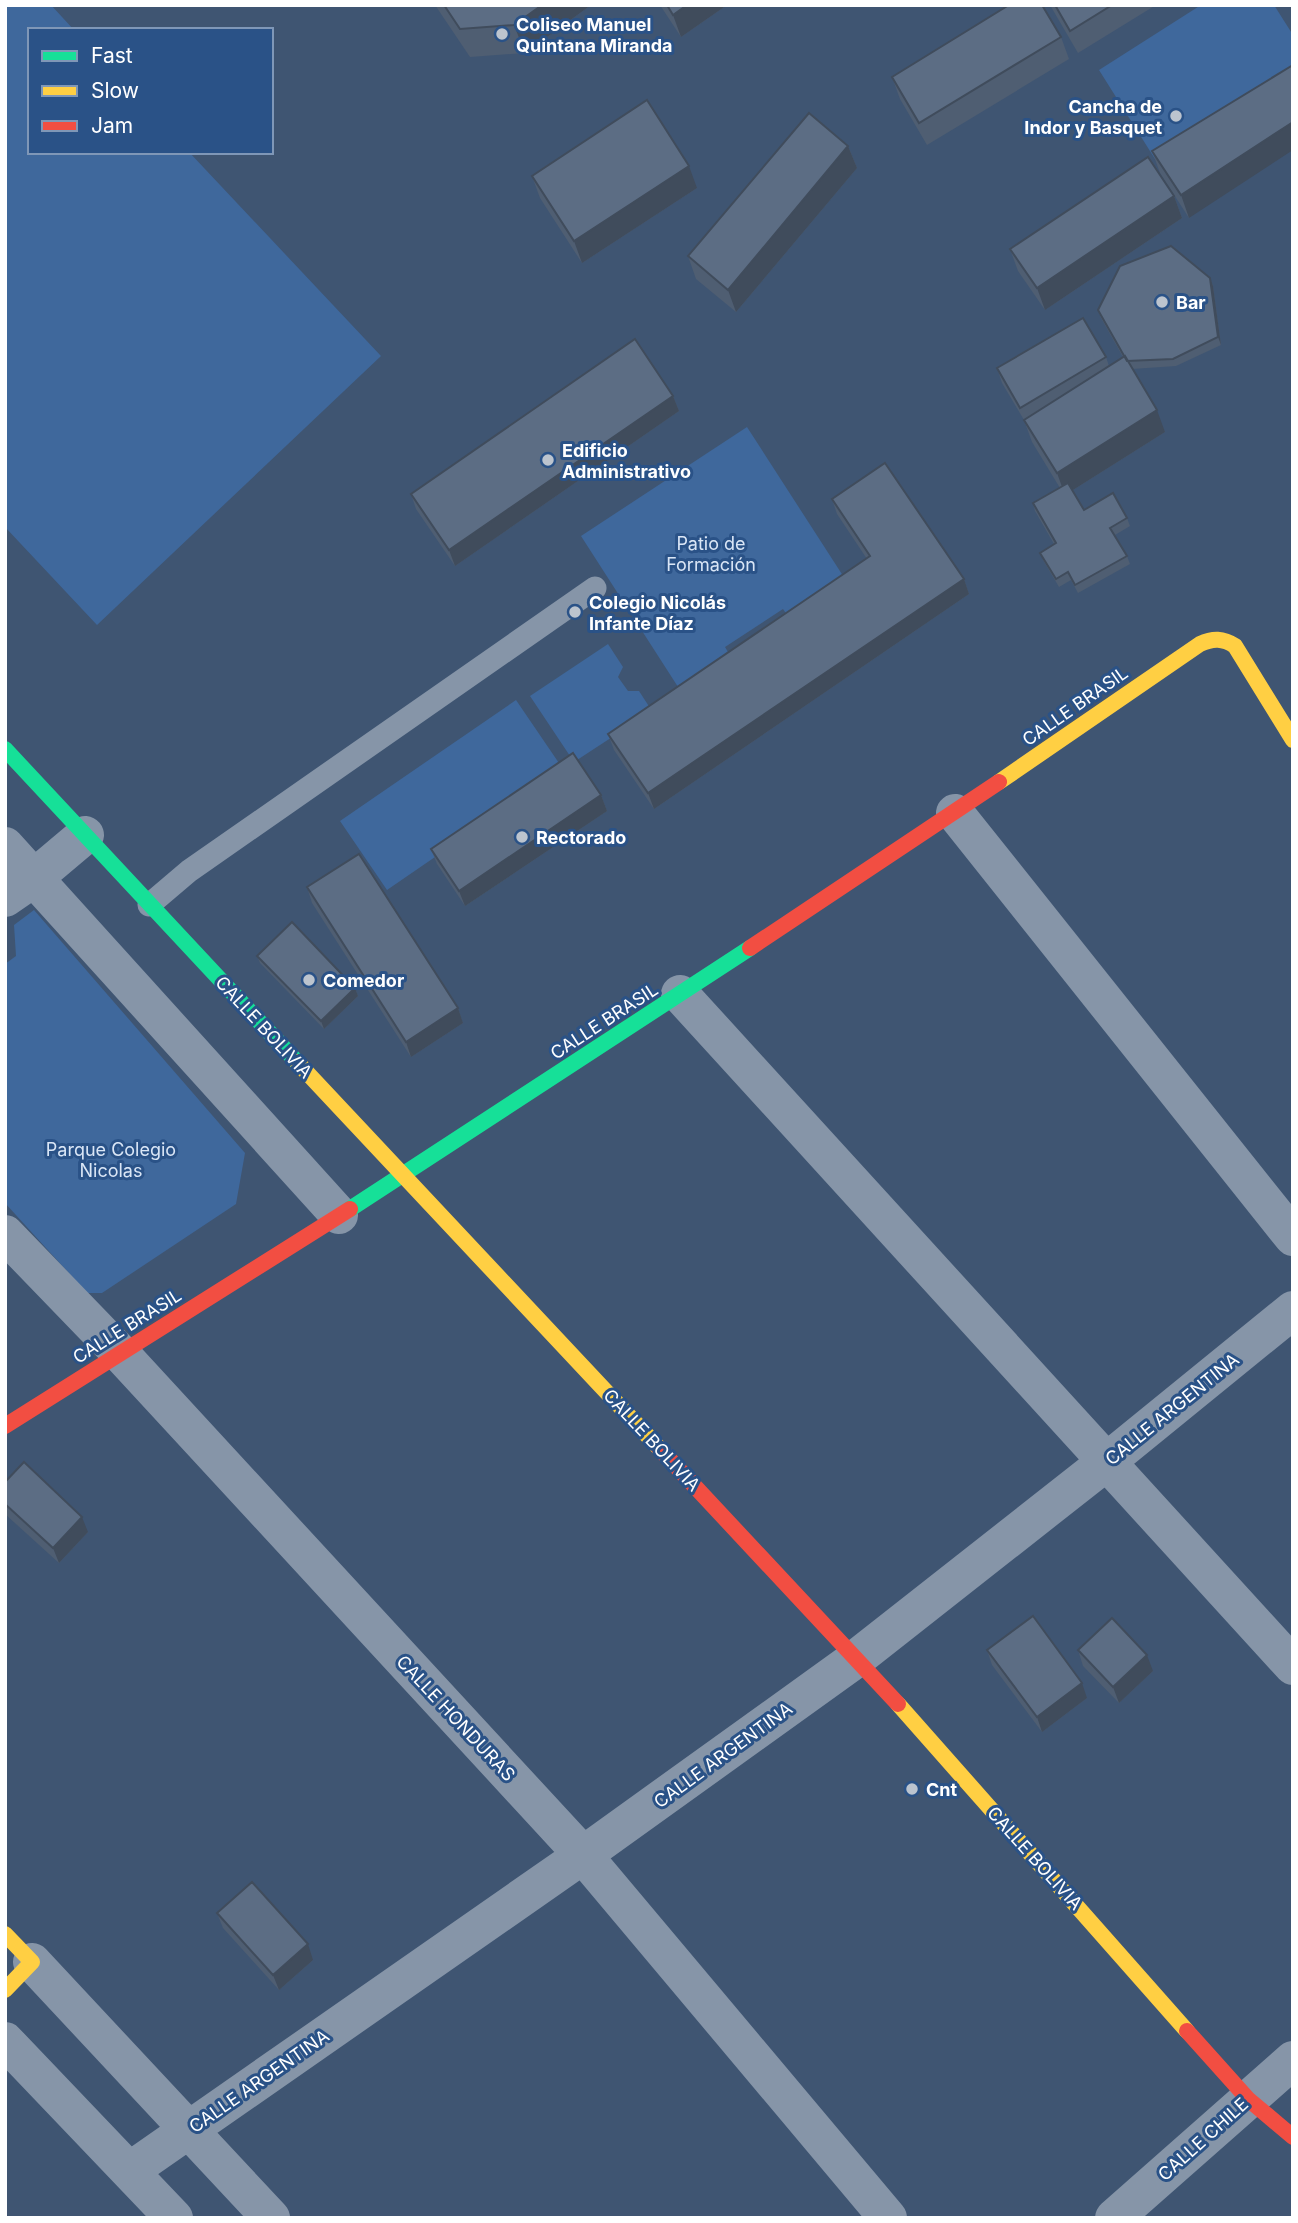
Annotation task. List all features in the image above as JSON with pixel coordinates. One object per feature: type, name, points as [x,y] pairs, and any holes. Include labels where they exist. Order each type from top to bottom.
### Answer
[{"type":"street","name":"CALLE BRASIL","points":[[5,1426],[403,1176],[955,813],[1200,643],[1216,638],[1228,640],[1235,646],[1293,740]]},
{"type":"street","name":"CALLE BOLIVIA","points":[[5,748],[149,905],[857,1658],[1248,2099],[1293,2137]]},
{"type":"street","points":[[955,813],[1293,1237]]},
{"type":"street","points":[[20,888],[85,835]]},
{"type":"street","points":[[5,846],[20,888],[340,1215]]},
{"type":"street","points":[[680,994],[1293,1666]]},
{"type":"street","name":"CALLE HONDURAS","points":[[5,1234],[120,1353],[583,1855],[888,2218]]},
{"type":"street","name":"CALLE ARGENTINA","points":[[131,2170],[583,1855],[857,1658],[1293,1310]]},
{"type":"street","points":[[5,1934],[271,2218]]},
{"type":"street","points":[[5,1990],[32,1962]]},
{"type":"street","points":[[5,2041],[174,2218]]},
{"type":"street","name":"CALLE CHILE","points":[[1114,2218],[1293,2060]]},
{"type":"lane","points":[[149,905],[189,871],[595,588]]},
{"type":"green space","points":[[5,5],[51,5],[72,28],[28,28],[28,154],[191,154],[381,356],[97,625],[5,527]]},
{"type":"green space","name":"Cancha de Indor y Basquet","points":[[1201,5],[1274,5],[1293,35],[1293,73],[1155,159],[1099,70]]},
{"type":"green space","name":"Patio de Formación","points":[[747,427],[847,582],[790,619],[783,609],[725,647],[731,657],[680,690],[581,536]]},
{"type":"green space","points":[[608,644],[623,667],[618,677],[628,691],[639,691],[652,711],[574,762],[530,696]]},
{"type":"green space","points":[[516,700],[563,769],[387,890],[340,821]]},
{"type":"green space","name":"Parque Colegio Nicolas","points":[[34,910],[245,1153],[236,1204],[102,1293],[87,1293],[5,1203],[5,964],[16,956],[14,925]]},
{"type":"building","points":[[444,5],[542,5],[514,25],[460,29]]},
{"type":"building","points":[[667,5],[687,5],[673,15]]},
{"type":"building","points":[[1009,5],[1042,5],[1061,37],[919,123],[892,77]]},
{"type":"building","points":[[1055,5],[1112,5],[1070,31]]},
{"type":"building","points":[[1293,65],[1293,122],[1181,195],[1152,151]]},
{"type":"building","points":[[647,100],[689,166],[574,241],[532,176]]},
{"type":"building","points":[[809,113],[848,146],[728,290],[688,256]]},
{"type":"building","points":[[1148,157],[1174,196],[1037,288],[1010,249]]},
{"type":"building","name":"Bar","points":[[1171,246],[1210,278],[1218,337],[1173,359],[1127,361],[1098,310],[1120,266]]},
{"type":"building","points":[[1083,318],[1106,357],[1020,408],[997,368]]},
{"type":"building","name":"Edificio Administrativo","points":[[635,339],[673,396],[449,550],[411,494]]},
{"type":"building","points":[[1125,356],[1157,410],[1057,473],[1024,420]]},
{"type":"building","points":[[885,463],[964,579],[648,793],[608,734],[870,556],[832,499]]},
{"type":"building","points":[[1068,483],[1084,510],[1113,493],[1127,518],[1110,528],[1127,556],[1075,585],[1068,572],[1056,579],[1040,553],[1056,543],[1033,503]]},
{"type":"building","name":"Rectorado","points":[[573,753],[601,795],[459,891],[431,849]]},
{"type":"building","points":[[359,854],[458,1008],[406,1042],[307,887]]},
{"type":"building","name":"Comedor","points":[[292,922],[355,988],[321,1021],[257,956]]},
{"type":"building","points":[[24,1462],[82,1517],[53,1548],[5,1504],[5,1482]]},
{"type":"building","points":[[1033,1616],[1082,1683],[1037,1717],[987,1650]]},
{"type":"building","points":[[1112,1618],[1147,1655],[1113,1687],[1078,1650]]},
{"type":"building","points":[[252,1882],[308,1944],[273,1975],[217,1913]]},
{"type":"traffic: fast","points":[[5,749],[297,1062]]},
{"type":"traffic: fast","points":[[350,1209],[750,948]]},
{"type":"traffic: slow","points":[[999,782],[1200,644],[1214,640],[1226,641],[1235,646],[1293,740]]},
{"type":"traffic: slow","points":[[297,1062],[659,1448]]},
{"type":"traffic: slow","points":[[898,1704],[1187,2031]]},
{"type":"traffic: slow","points":[[5,1934],[32,1962],[5,1990]]},
{"type":"traffic: jam","points":[[750,948],[999,782]]},
{"type":"traffic: jam","points":[[5,1426],[350,1209]]},
{"type":"traffic: jam","points":[[659,1448],[898,1704]]},
{"type":"traffic: jam","points":[[1187,2031],[1248,2099],[1293,2137]]},
{"type":"place","name":"Coliseo Manuel Quintana Miranda","points":[[502,34]]},
{"type":"place","name":"Cancha de Indor y Basquet","points":[[1176,116]]},
{"type":"place","name":"Bar","points":[[1162,302]]},
{"type":"place","name":"Edificio Administrativo","points":[[548,460]]},
{"type":"place","name":"Colegio Nicolás Infante Díaz","points":[[575,612]]},
{"type":"place","name":"Rectorado","points":[[522,837]]},
{"type":"place","name":"Comedor","points":[[309,980]]},
{"type":"place","name":"Cnt","points":[[912,1789]]}]
